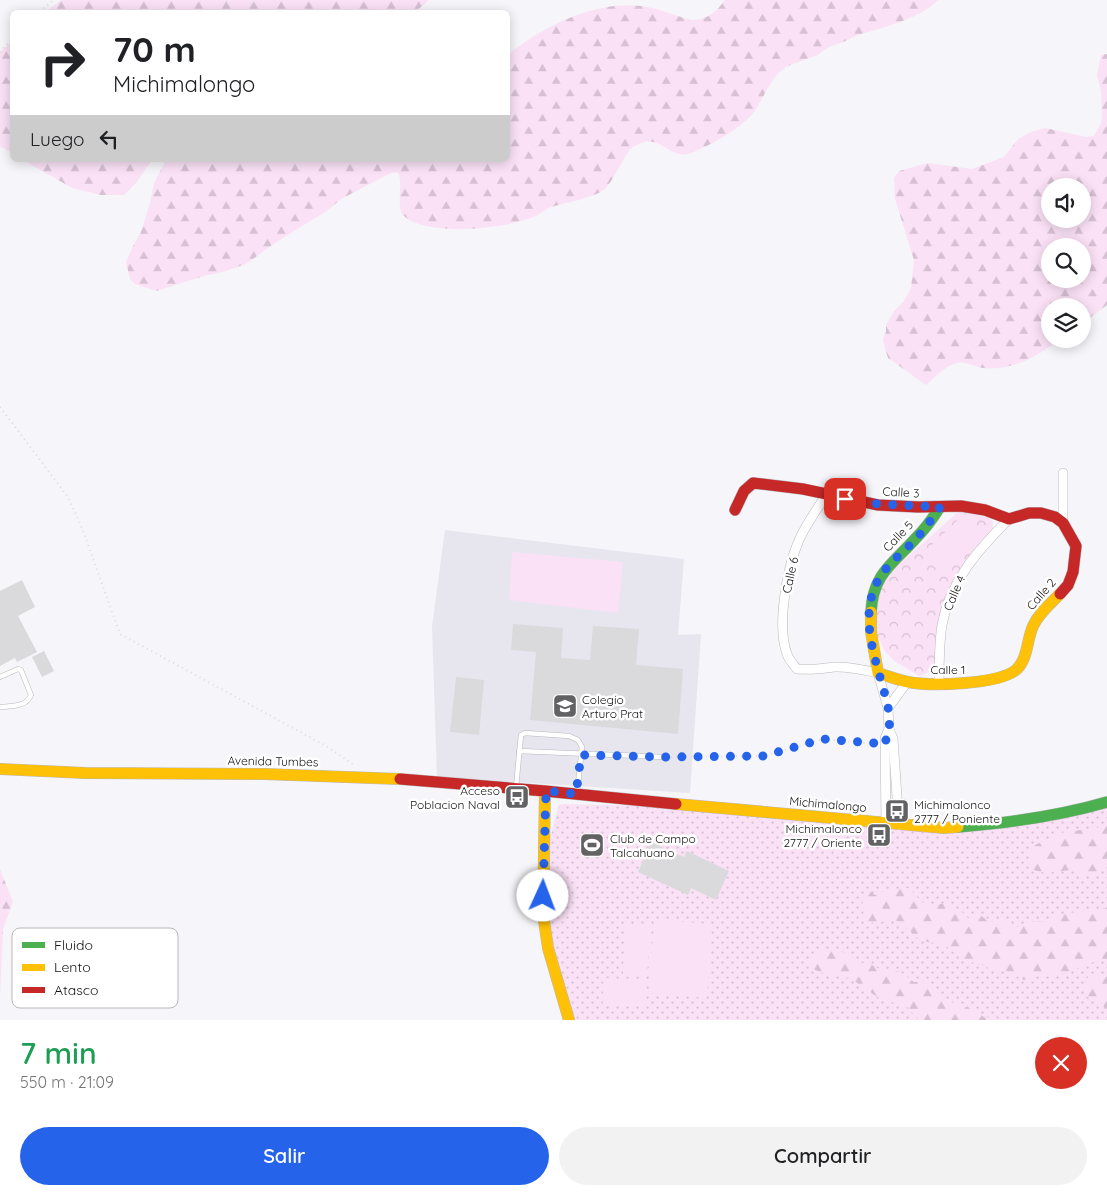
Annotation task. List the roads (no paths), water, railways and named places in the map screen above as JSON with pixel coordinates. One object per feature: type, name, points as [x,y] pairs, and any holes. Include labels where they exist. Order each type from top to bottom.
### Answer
[{"type":"main road","name":"Calle 3","points":[[735,510],[743,492],[748,486],[753,484],[803,489],[878,504],[940,507],[961,506],[985,510],[1009,519]]},
{"type":"main road","name":"Calle 5","points":[[878,673],[869,627],[870,607],[874,590],[888,566],[930,523],[940,507]]},
{"type":"main road","points":[[1009,519],[1029,513],[1041,513],[1054,516],[1063,523]]},
{"type":"main road","name":"Calle 2","points":[[1017,669],[1024,658],[1032,628],[1039,616],[1068,584],[1073,572],[1076,546],[1063,523]]},
{"type":"main road","name":"Calle 1","points":[[878,673],[907,682],[975,682],[1003,677],[1017,669]]},
{"type":"main road","name":"Avenida Tumbes","points":[[0,769],[85,773],[264,774],[371,777],[546,791]]},
{"type":"main road","points":[[546,791],[542,914],[548,948],[568,1020]]},
{"type":"main road","name":"Michimalongo","points":[[546,791],[949,828],[999,824],[1087,808],[1107,802]]},
{"type":"street","points":[[1062,473],[1063,523]]},
{"type":"street","name":"Calle 6","points":[[790,662],[786,652],[783,630],[788,577],[793,555],[802,534],[826,495]]},
{"type":"street","name":"Calle 4","points":[[939,683],[942,625],[954,589],[967,566],[988,540],[1009,519]]},
{"type":"street","name":"Calle 1","points":[[790,662],[798,669],[813,671],[836,667],[878,673]]},
{"type":"street","points":[[878,673],[888,708],[889,729],[893,739],[898,824]]},
{"type":"street","points":[[888,708],[907,682]]},
{"type":"street","points":[[886,823],[885,738],[889,729]]},
{"type":"lane","points":[[0,678],[18,669],[21,670],[31,696],[30,699],[21,705],[0,707]]},
{"type":"lane","points":[[516,789],[521,735],[525,733],[569,736],[578,740],[582,748],[576,794]]},
{"type":"lane","points":[[519,752],[664,757]]},
{"type":"place","name":"Colegio Arturo Prat","points":[[565,706]]},
{"type":"place","name":"Acceso Poblacion Naval","points":[[517,797]]},
{"type":"place","name":"Michimalonco 2777 / Poniente","points":[[897,811]]},
{"type":"place","name":"Michimalonco 2777 / Oriente","points":[[879,835]]},
{"type":"place","name":"Club de Campo Talcahuano","points":[[592,845]]}]
